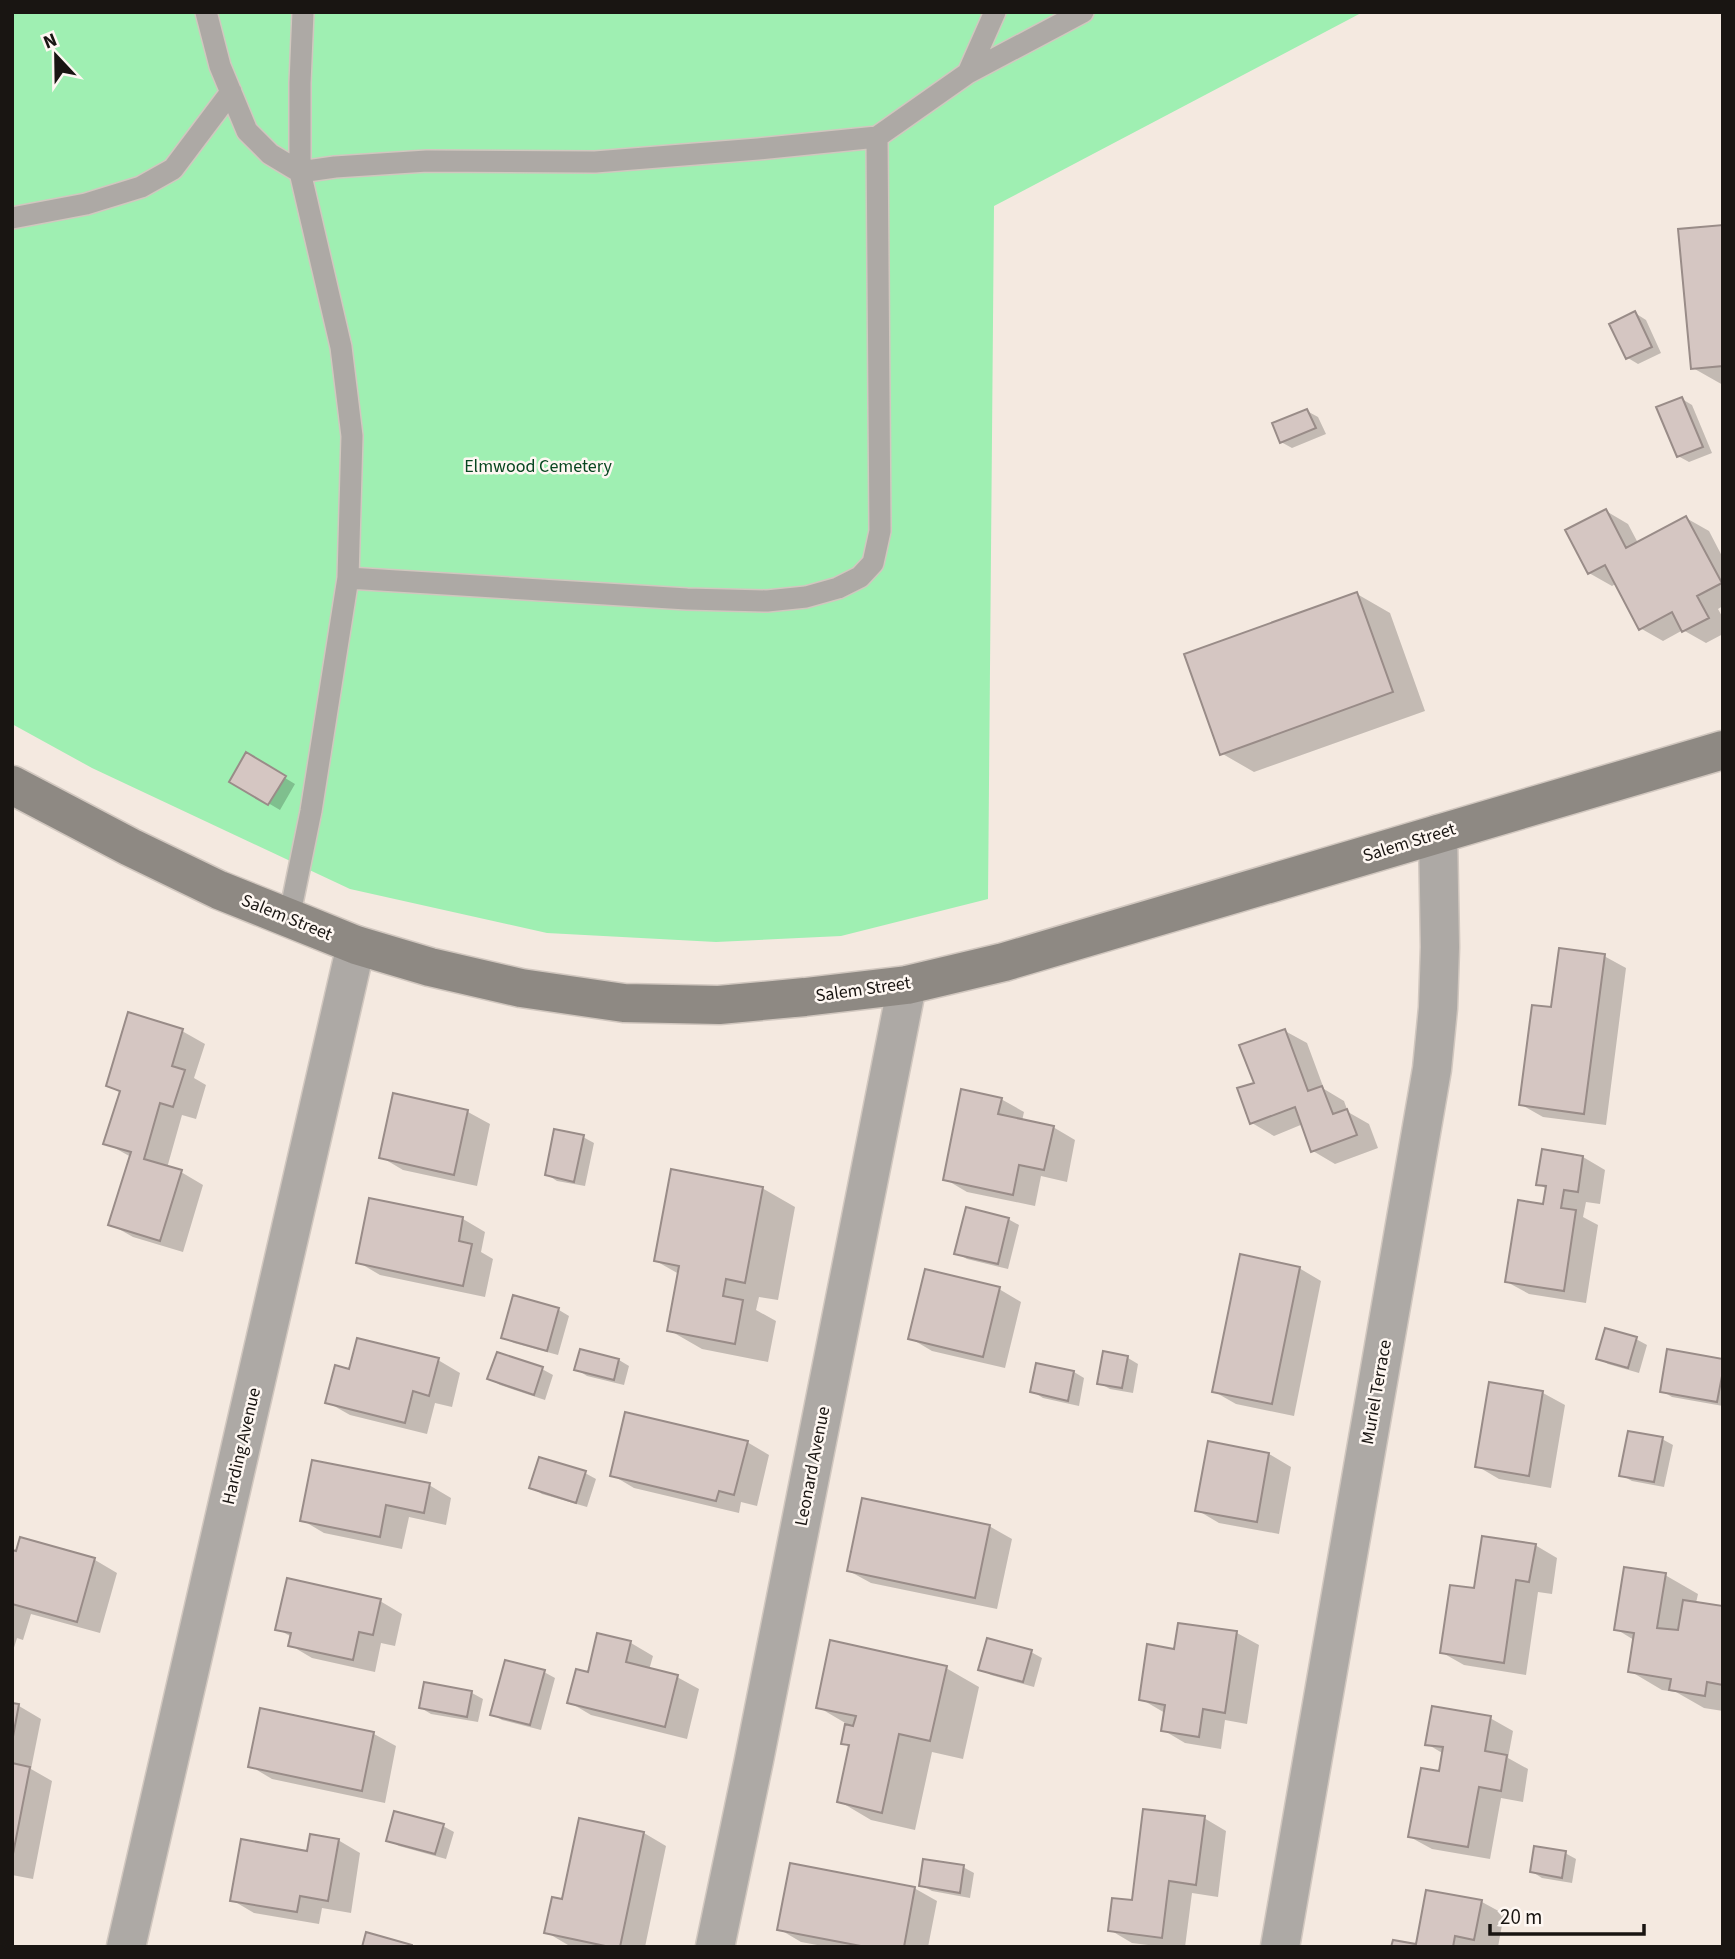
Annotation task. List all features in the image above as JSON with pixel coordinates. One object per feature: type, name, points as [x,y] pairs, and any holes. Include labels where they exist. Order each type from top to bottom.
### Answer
[{"type":"main road","name":"Salem Street","points":[[12,785],[219,890],[356,945],[430,967],[521,988],[624,1003],[719,1005],[907,985],[1004,962],[1723,750]]},
{"type":"street","name":"Muriel Terrace","points":[[1280,1947],[1432,1069],[1440,947],[1437,834]]},
{"type":"street","name":"Harding Avenue","points":[[126,1947],[356,945]]},
{"type":"street","name":"Leonard Avenue","points":[[715,1947],[907,985]]},
{"type":"lane","points":[[206,12],[220,66],[247,131],[270,154],[300,172],[427,161],[595,162],[877,137],[968,73],[1083,12]]},
{"type":"lane","points":[[289,918],[311,811],[348,578],[352,436],[341,347],[300,172],[303,12]]},
{"type":"lane","points":[[968,73],[995,12]]},
{"type":"lane","points":[[12,218],[86,204],[141,187],[173,169],[231,92]]},
{"type":"lane","points":[[348,578],[687,599],[767,601],[806,597],[838,588],[860,577],[873,563],[880,531],[877,137]]},
{"type":"green space","name":"Elmwood Cemetery","points":[[12,12],[1363,12],[994,206],[988,899],[841,936],[716,942],[547,933],[350,889],[92,768],[12,724]]},
{"type":"building","points":[[1723,225],[1723,366],[1691,369],[1678,229]]},
{"type":"building","points":[[1635,311],[1652,347],[1626,359],[1609,324]]},
{"type":"building","points":[[1682,397],[1703,447],[1677,457],[1656,407]]},
{"type":"building","points":[[1307,409],[1316,428],[1280,443],[1272,423]]},
{"type":"building","points":[[1606,509],[1626,548],[1686,516],[1722,583],[1697,596],[1709,618],[1682,632],[1672,612],[1639,630],[1605,565],[1588,574],[1565,530]]},
{"type":"building","points":[[1357,592],[1393,692],[1220,755],[1184,654]]},
{"type":"building","points":[[246,752],[286,776],[268,805],[229,782]]},
{"type":"building","points":[[1559,948],[1605,954],[1584,1114],[1519,1105],[1532,1005],[1551,1007]]},
{"type":"building","points":[[128,1012],[183,1029],[172,1066],[185,1070],[173,1107],[160,1103],[144,1159],[182,1170],[160,1241],[108,1225],[131,1152],[103,1144],[120,1091],[106,1086]]},
{"type":"building","points":[[1285,1029],[1308,1091],[1322,1086],[1333,1114],[1347,1109],[1357,1135],[1311,1152],[1295,1107],[1250,1124],[1237,1088],[1254,1083],[1239,1045]]},
{"type":"building","points":[[961,1089],[1002,1098],[998,1114],[1054,1126],[1044,1170],[1019,1165],[1013,1195],[943,1180]]},
{"type":"building","points":[[393,1093],[468,1110],[454,1175],[379,1158]]},
{"type":"building","points":[[554,1129],[584,1135],[574,1182],[545,1175]]},
{"type":"building","points":[[1542,1149],[1583,1156],[1578,1192],[1564,1190],[1561,1208],[1576,1210],[1564,1291],[1505,1282],[1518,1200],[1543,1204],[1546,1186],[1536,1185]]},
{"type":"building","points":[[671,1169],[763,1187],[745,1283],[726,1279],[723,1296],[743,1300],[735,1344],[667,1331],[679,1266],[654,1261]]},
{"type":"building","points":[[369,1198],[463,1217],[459,1241],[472,1244],[463,1286],[356,1263]]},
{"type":"building","points":[[966,1207],[1009,1218],[998,1264],[954,1254]]},
{"type":"building","points":[[1240,1254],[1300,1267],[1272,1404],[1212,1392]]},
{"type":"building","points":[[925,1269],[1000,1287],[983,1357],[908,1339]]},
{"type":"building","points":[[513,1295],[559,1308],[547,1351],[501,1338]]},
{"type":"building","points":[[1605,1328],[1637,1337],[1628,1368],[1596,1359]]},
{"type":"building","points":[[357,1338],[439,1358],[429,1396],[413,1391],[405,1423],[325,1403],[335,1365],[349,1369]]},
{"type":"building","points":[[580,1349],[619,1359],[614,1380],[574,1370]]},
{"type":"building","points":[[1667,1349],[1723,1359],[1717,1402],[1660,1392]]},
{"type":"building","points":[[1103,1351],[1128,1356],[1122,1388],[1097,1384]]},
{"type":"building","points":[[497,1352],[543,1367],[534,1395],[487,1379]]},
{"type":"building","points":[[1036,1363],[1074,1371],[1068,1401],[1030,1392]]},
{"type":"building","points":[[1489,1382],[1543,1391],[1529,1476],[1475,1467]]},
{"type":"building","points":[[625,1412],[748,1441],[734,1495],[719,1491],[716,1501],[610,1476]]},
{"type":"building","points":[[1628,1431],[1663,1437],[1654,1482],[1619,1476]]},
{"type":"building","points":[[1208,1441],[1269,1453],[1257,1522],[1195,1511]]},
{"type":"building","points":[[539,1457],[586,1471],[576,1503],[529,1488]]},
{"type":"building","points":[[312,1460],[430,1483],[424,1513],[386,1505],[380,1537],[300,1521]]},
{"type":"building","points":[[862,1498],[990,1525],[975,1598],[847,1571]]},
{"type":"building","points":[[1482,1536],[1536,1544],[1529,1582],[1516,1580],[1504,1663],[1440,1653],[1450,1585],[1474,1588]]},
{"type":"building","points":[[20,1537],[95,1558],[77,1622],[12,1604],[12,1550],[16,1551]]},
{"type":"building","points":[[1624,1567],[1666,1573],[1657,1628],[1678,1630],[1683,1600],[1723,1606],[1723,1685],[1707,1682],[1705,1696],[1669,1690],[1671,1679],[1628,1672],[1634,1633],[1614,1630]]},
{"type":"building","points":[[287,1578],[381,1599],[373,1635],[359,1632],[353,1660],[288,1646],[291,1633],[275,1630]]},
{"type":"building","points":[[1178,1623],[1237,1631],[1225,1713],[1203,1709],[1199,1737],[1161,1731],[1165,1705],[1139,1700],[1147,1644],[1174,1649]]},
{"type":"building","points":[[597,1633],[631,1641],[626,1662],[678,1675],[665,1727],[567,1703],[576,1669],[588,1672]]},
{"type":"building","points":[[987,1638],[1032,1650],[1023,1682],[978,1670]]},
{"type":"building","points":[[830,1640],[947,1666],[930,1741],[899,1734],[882,1813],[837,1802],[849,1745],[841,1744],[845,1724],[853,1726],[856,1716],[816,1708]]},
{"type":"building","points":[[505,1660],[545,1670],[530,1725],[490,1715]]},
{"type":"building","points":[[424,1682],[472,1691],[467,1717],[419,1708]]},
{"type":"building","points":[[12,1703],[19,1704],[12,1742]]},
{"type":"building","points":[[1432,1706],[1491,1716],[1485,1751],[1507,1755],[1501,1791],[1479,1787],[1468,1847],[1408,1837],[1421,1768],[1439,1771],[1443,1747],[1425,1745]]},
{"type":"building","points":[[260,1708],[374,1732],[362,1791],[248,1767]]},
{"type":"building","points":[[12,1763],[30,1767],[12,1859]]},
{"type":"building","points":[[1143,1809],[1205,1816],[1196,1885],[1169,1881],[1162,1938],[1108,1931],[1112,1898],[1132,1900]]},
{"type":"building","points":[[394,1811],[444,1824],[435,1854],[386,1841]]},
{"type":"building","points":[[579,1818],[644,1832],[620,1947],[544,1933],[552,1897],[562,1899]]},
{"type":"building","points":[[310,1834],[339,1839],[328,1901],[300,1896],[297,1912],[230,1901],[241,1839],[307,1851]]},
{"type":"building","points":[[1534,1846],[1566,1851],[1562,1878],[1530,1872]]},
{"type":"building","points":[[923,1859],[964,1865],[960,1893],[919,1886]]},
{"type":"building","points":[[790,1863],[915,1887],[904,1947],[866,1947],[777,1930]]},
{"type":"building","points":[[1426,1890],[1482,1900],[1474,1940],[1455,1936],[1453,1947],[1391,1947],[1393,1940],[1416,1944]]},
{"type":"building","points":[[366,1932],[412,1945],[412,1947],[362,1947]]}]
